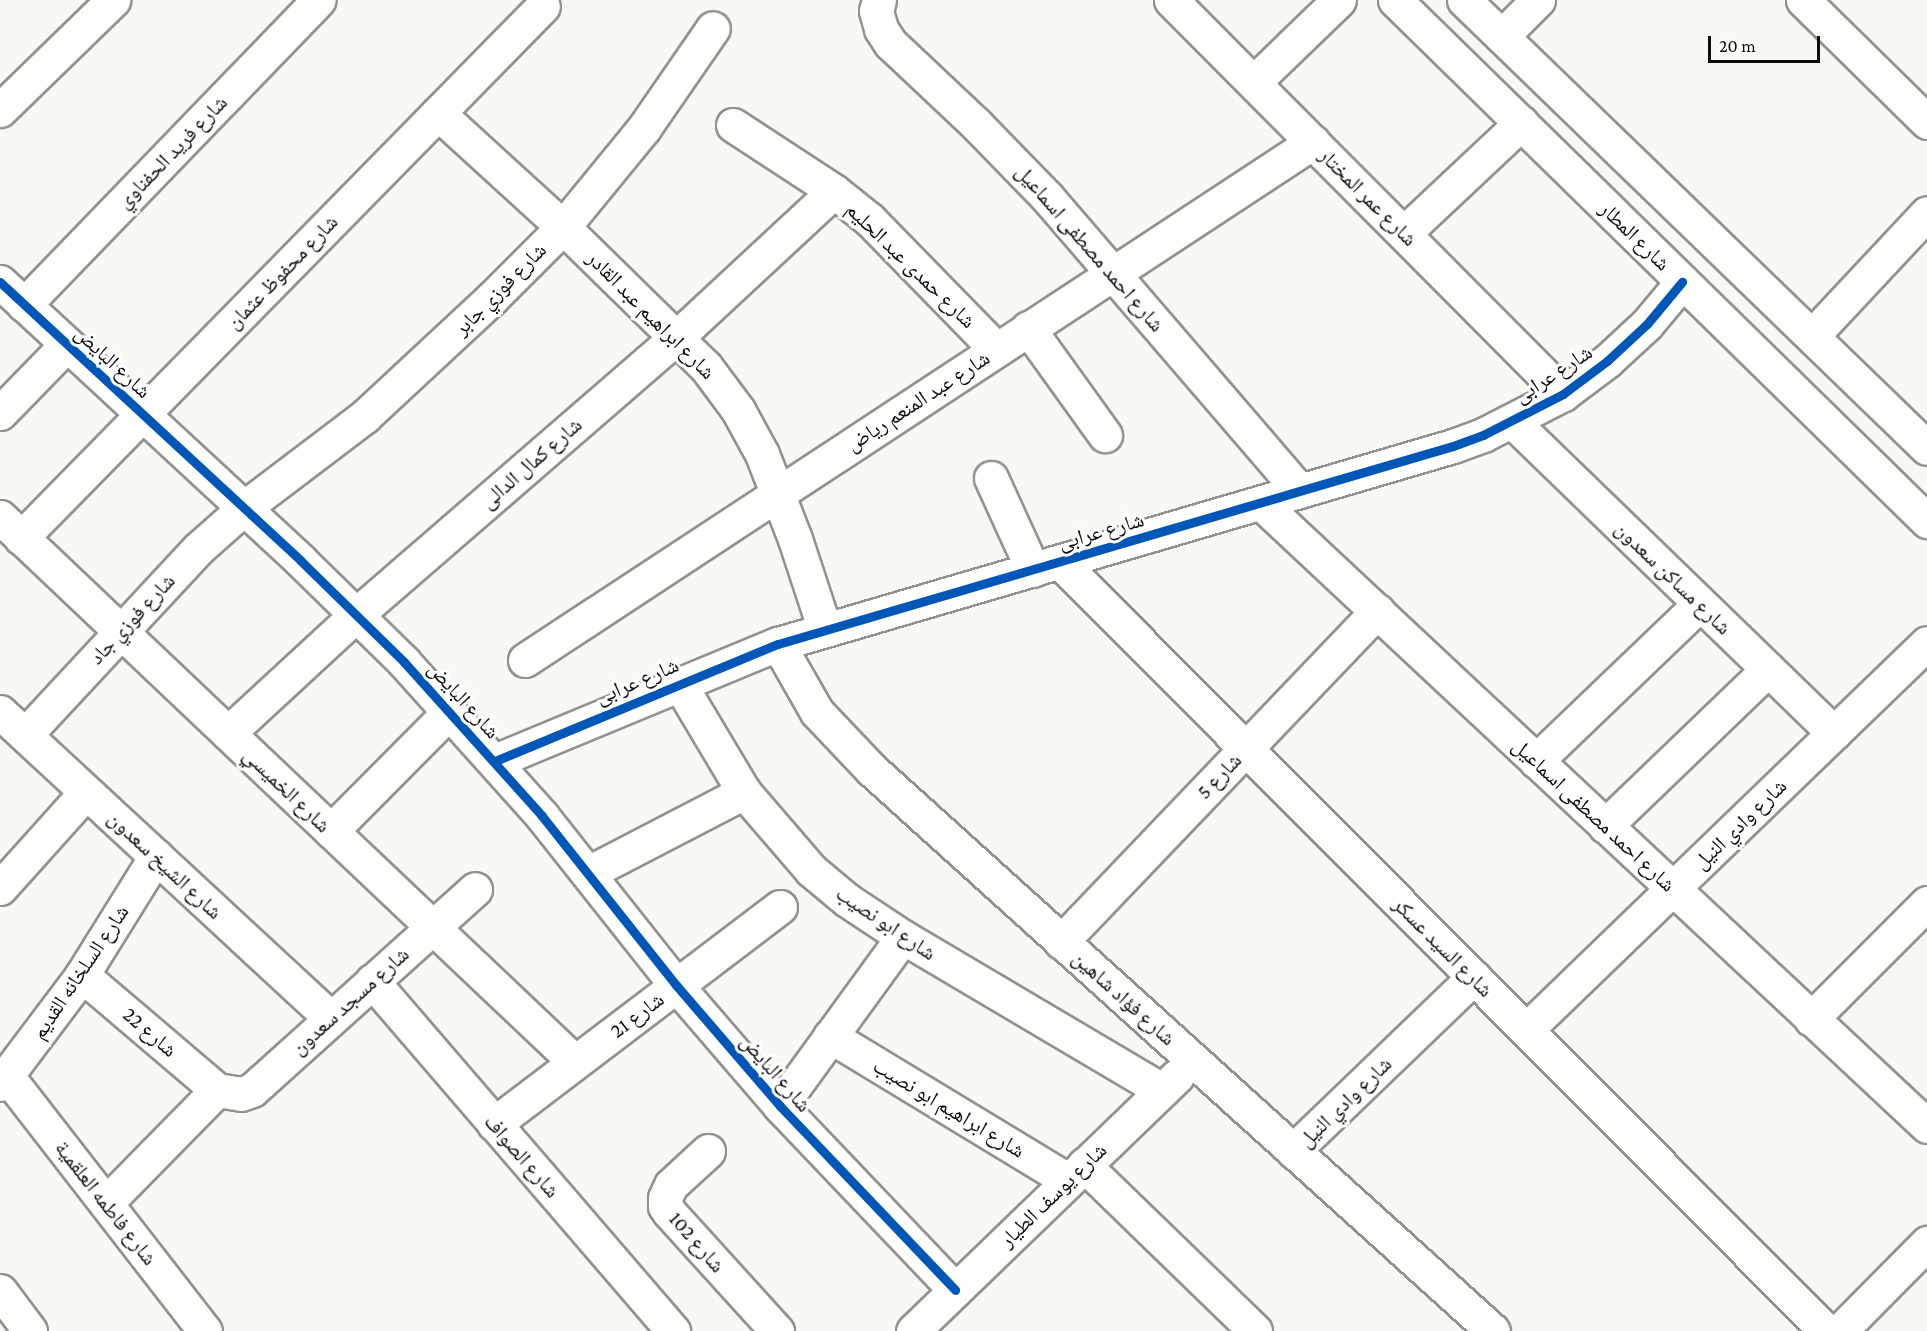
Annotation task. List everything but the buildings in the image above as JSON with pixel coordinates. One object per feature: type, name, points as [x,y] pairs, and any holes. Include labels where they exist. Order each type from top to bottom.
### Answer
[{"type":"street","points":[[0,110],[113,0]]},
{"type":"street","name":"شارع فريد الحفناوي","points":[[24,305],[319,0]]},
{"type":"street","name":"شارع عمر المختار","points":[[1172,0],[1563,394]]},
{"type":"street","points":[[1254,82],[1339,0]]},
{"type":"street","name":"شارع المطار","points":[[1395,0],[1927,521]]},
{"type":"street","points":[[1464,0],[1927,448]]},
{"type":"street","points":[[1502,36],[1538,0]]},
{"type":"street","points":[[1803,0],[1927,122]]},
{"type":"street","name":"شارع محفوظ عثمان","points":[[11,528],[142,414],[543,6]]},
{"type":"street","name":"شارع احمد مصطفى اسماعيل","points":[[878,6],[881,29],[890,43],[1012,161],[1300,491]]},
{"type":"street","name":"شارع فوزي جابر","points":[[244,508],[372,410],[491,299],[563,226],[644,128],[713,28]]},
{"type":"street","name":"شارع ابراهيم عبد القادر","points":[[438,113],[563,226],[706,367],[738,410],[762,454],[825,630]]},
{"type":"street","points":[[1404,233],[1521,123]]},
{"type":"street","name":"شارع حمدى عبد الحليم","points":[[733,125],[834,191],[870,220],[996,349]]},
{"type":"street","name":"شارع عبد المنعم رياض","points":[[525,660],[1313,142]]},
{"type":"street","points":[[1616,217],[1648,179]]},
{"type":"street","name":"شارع كمال الدالى","points":[[228,734],[357,614],[677,337],[834,191]]},
{"type":"street","points":[[1812,336],[1927,213]]},
{"type":"street","name":"شارع البايض","points":[[0,282],[357,614],[450,711],[495,761],[588,873],[676,985],[780,1106],[955,1290]]},
{"type":"street","name":"شارع عرابى","points":[[495,761],[778,644],[1453,446],[1513,422],[1563,394],[1607,361],[1647,324],[1682,282]]},
{"type":"street","points":[[1029,328],[1105,435]]},
{"type":"street","points":[[0,413],[67,344]]},
{"type":"street","name":"شارع مساكن سعدون","points":[[1513,422],[1834,733]]},
{"type":"street","points":[[991,478],[1047,566]]},
{"type":"street","name":"شارع احمد مصطفى اسماعيل","points":[[1261,503],[1927,1126]]},
{"type":"street","name":"شارع فوزي جاد","points":[[25,735],[199,548],[244,508]]},
{"type":"street","name":"شارع الخميسي","points":[[11,528],[575,1062]]},
{"type":"street","name":"شارع السيد عسكر","points":[[1047,566],[1245,748],[1827,1331]]},
{"type":"street","points":[[1536,761],[1700,604]]},
{"type":"street","name":"شارع 5","points":[[1061,942],[1377,611]]},
{"type":"street","name":"شارع فؤاد شاهين","points":[[778,644],[817,712],[843,742],[1061,942],[1493,1331]]},
{"type":"street","name":"شارع وادي النيل","points":[[1526,1030],[1927,644]]},
{"type":"street","points":[[1605,826],[1768,669]]},
{"type":"street","name":"شارع ابو نصيب","points":[[679,683],[744,792],[812,870],[848,900],[903,937],[1162,1090]]},
{"type":"street","points":[[331,831],[450,711]]},
{"type":"street","name":"شارع الشيخ سعدون","points":[[0,712],[330,1018]]},
{"type":"street","points":[[0,888],[86,792]]},
{"type":"street","points":[[588,873],[744,792]]},
{"type":"street","name":"شارع السلخانه القديم","points":[[3,1080],[82,975],[156,856]]},
{"type":"street","name":"شارع مسجد سعدون","points":[[217,1090],[241,1094],[252,1090],[475,889]]},
{"type":"street","points":[[1811,1018],[1927,903]]},
{"type":"street","name":"شارع 21","points":[[494,1124],[780,907]]},
{"type":"street","points":[[780,1106],[903,937]]},
{"type":"street","name":"شارع 22","points":[[82,975],[217,1090]]},
{"type":"street","name":"شارع وادي النيل","points":[[1293,1151],[1474,977]]},
{"type":"street","name":"شارع الصواف","points":[[372,981],[673,1331]]},
{"type":"street","name":"شارع ابراهيم ابو نصيب","points":[[830,1036],[1076,1173],[1255,1331]]},
{"type":"street","name":"شارع يوسف الطيار","points":[[912,1331],[1193,1060]]},
{"type":"street","name":"شارع فاطمه العلقمية","points":[[3,1080],[106,1203],[206,1331]]},
{"type":"street","points":[[106,1203],[217,1090]]},
{"type":"street","name":"شارع 102","points":[[708,1151],[671,1185],[665,1198],[665,1206],[777,1331]]},
{"type":"street","points":[[1840,1331],[1927,1243]]},
{"type":"street","points":[[0,1291],[30,1331]]},
{"type":"cycle path","points":[[0,282],[301,561],[404,662],[542,816],[676,985],[780,1106],[955,1290]]},
{"type":"cycle path","points":[[495,761],[778,644],[1453,446],[1483,435],[1563,394],[1607,361],[1647,324],[1682,282]]}]
